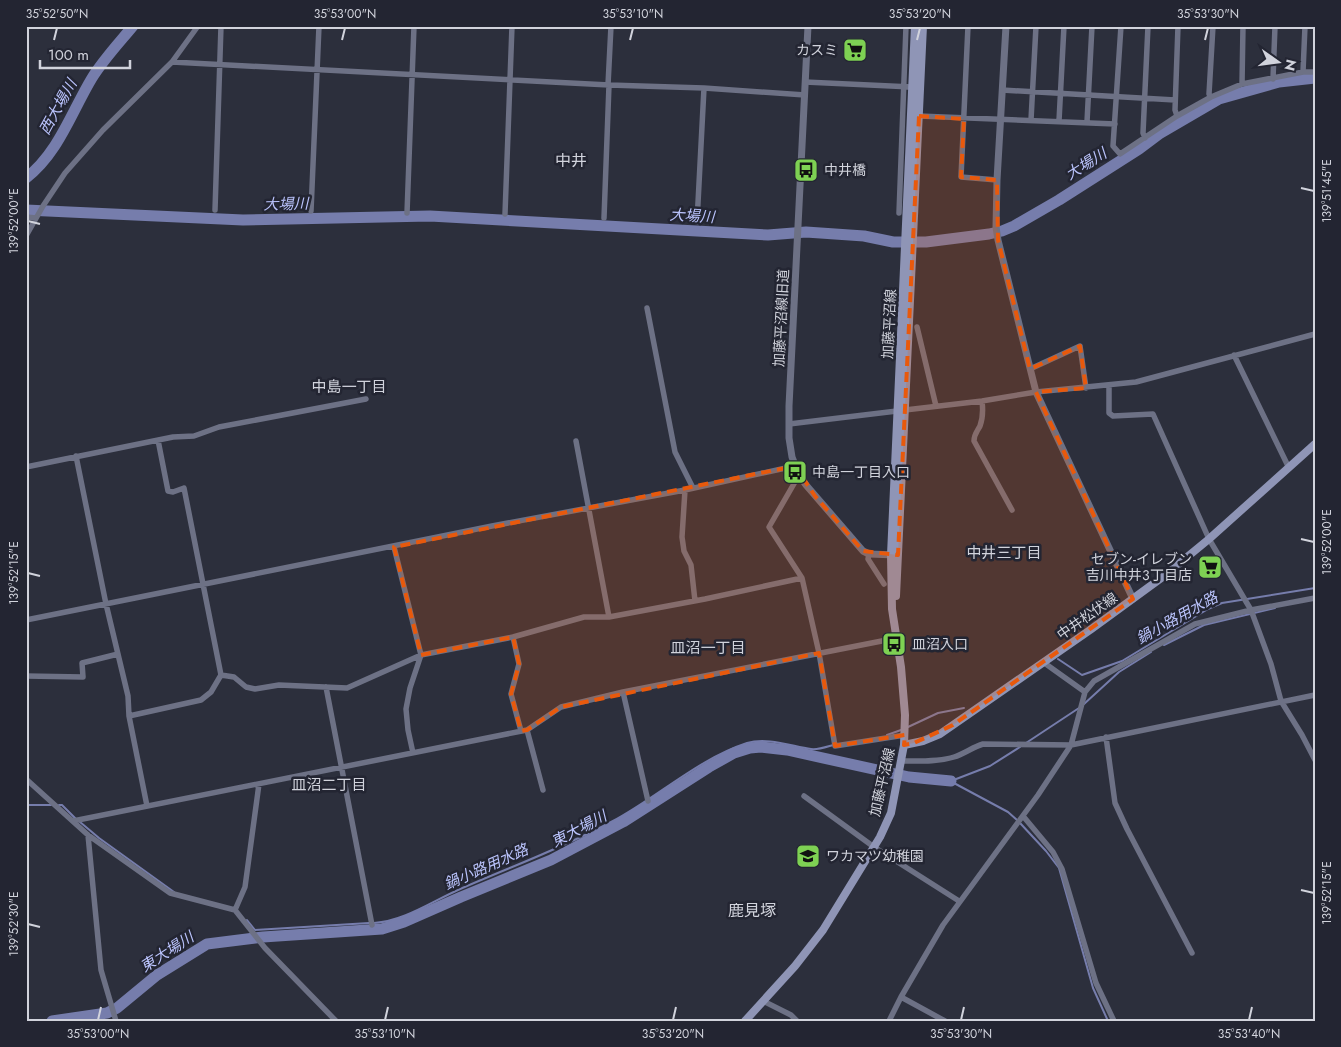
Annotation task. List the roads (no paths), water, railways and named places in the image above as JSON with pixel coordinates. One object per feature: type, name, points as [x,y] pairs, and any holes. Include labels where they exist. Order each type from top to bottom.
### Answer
[{"type":"main road","name":"加藤平沼線","points":[[745,1021],[800,960],[818,937],[874,847],[890,813],[904,745],[904,695],[891,598],[895,555],[909,234],[915,26]]},
{"type":"main road","name":"加藤平沼線","points":[[909,234],[919,116],[923,26]]},
{"type":"main road","name":"中井松伏線","points":[[904,745],[923,741],[940,734],[1133,600],[1209,539],[1315,444]]},
{"type":"street","points":[[26,236],[43,206],[65,174],[103,130],[172,62],[198,26]]},
{"type":"street","points":[[215,210],[221,26]]},
{"type":"street","points":[[311,211],[319,26]]},
{"type":"street","points":[[407,213],[414,26]]},
{"type":"street","points":[[505,214],[512,26]]},
{"type":"street","points":[[604,218],[611,26]]},
{"type":"street","name":"加藤平沼線旧道","points":[[808,26],[788,424],[790,447],[799,475],[855,544],[869,554]]},
{"type":"street","points":[[899,213],[906,26]]},
{"type":"street","points":[[968,26],[961,177],[997,180]]},
{"type":"street","points":[[1006,26],[997,180],[996,227],[998,240],[1036,392],[1133,600]]},
{"type":"street","points":[[1031,120],[1036,26]]},
{"type":"street","points":[[1059,121],[1064,26]]},
{"type":"street","points":[[1087,122],[1092,26]]},
{"type":"street","points":[[1121,26],[1113,146],[1120,154],[1177,116],[1211,97],[1242,84],[1303,72],[1315,72]]},
{"type":"street","points":[[1145,138],[1143,133],[1148,26]]},
{"type":"street","points":[[1177,116],[1175,110],[1178,26]]},
{"type":"street","points":[[1211,97],[1209,94],[1213,26]]},
{"type":"street","points":[[1242,84],[1244,26]]},
{"type":"street","points":[[1273,79],[1275,26]]},
{"type":"street","points":[[1303,72],[1306,26]]},
{"type":"street","points":[[172,62],[609,85],[704,88],[805,95]]},
{"type":"street","points":[[806,82],[912,87]]},
{"type":"street","points":[[697,222],[704,88]]},
{"type":"street","points":[[1002,90],[1176,100]]},
{"type":"street","points":[[919,116],[1115,124]]},
{"type":"street","points":[[26,218],[36,218]]},
{"type":"street","points":[[646,308],[675,452],[693,488]]},
{"type":"street","points":[[917,326],[936,406]]},
{"type":"street","points":[[788,424],[982,401],[1036,392],[1136,382],[1315,334]]},
{"type":"street","points":[[1030,369],[1080,346],[1086,388]]},
{"type":"street","points":[[1234,355],[1289,468]]},
{"type":"street","points":[[1109,386],[1109,413],[1113,416],[1153,414],[1209,539],[1251,610],[1271,664],[1281,701],[1315,760]]},
{"type":"street","points":[[26,467],[173,437],[194,436],[219,428],[366,399]]},
{"type":"street","points":[[982,401],[982,419],[975,433],[974,441],[1012,510]]},
{"type":"street","points":[[129,716],[202,700],[210,692],[221,674],[184,488],[172,492],[168,491],[158,440]]},
{"type":"street","points":[[576,441],[610,617]]},
{"type":"street","points":[[76,456],[106,604],[128,696],[129,716],[147,806]]},
{"type":"street","points":[[26,620],[492,526],[685,490],[795,466]]},
{"type":"street","points":[[799,475],[769,527],[802,578],[819,653],[836,746],[905,735]]},
{"type":"street","points":[[685,490],[682,537],[684,551],[691,565],[695,601]]},
{"type":"street","points":[[394,547],[421,655],[410,688],[406,709],[413,753]]},
{"type":"street","points":[[884,584],[868,559],[869,554],[895,555]]},
{"type":"street","points":[[221,674],[234,677],[246,687],[255,689],[279,685],[348,688],[421,655],[513,637],[584,617],[610,617],[802,578]]},
{"type":"street","points":[[890,1021],[901,997],[959,901],[1023,816],[1071,745],[1085,692],[1094,681],[1195,624],[1251,610],[1315,598]]},
{"type":"street","points":[[513,637],[519,664],[511,694],[543,790]]},
{"type":"street","points":[[73,821],[524,731],[562,707],[623,692],[897,638]]},
{"type":"street","points":[[26,676],[83,677],[82,663],[118,654]]},
{"type":"street","points":[[1043,662],[1085,692]]},
{"type":"street","points":[[326,688],[372,925]]},
{"type":"street","points":[[623,692],[648,801]]},
{"type":"street","points":[[901,761],[947,759],[956,757],[970,748],[984,744],[1071,745],[1315,695]]},
{"type":"street","points":[[1106,738],[1115,803],[1192,953]]},
{"type":"street","points":[[26,779],[88,835],[170,893],[235,910],[260,942],[336,1021]]},
{"type":"street","points":[[235,910],[245,887],[259,784]]},
{"type":"street","points":[[804,796],[874,847],[959,901]]},
{"type":"street","points":[[1023,816],[1052,852],[1062,869],[1096,983],[1114,1021]]},
{"type":"street","points":[[88,835],[101,970],[115,1018]]},
{"type":"street","points":[[901,997],[944,1021]]},
{"type":"street","points":[[763,1001],[791,1015],[797,1021]]},
{"type":"waterway","name":"西大場川","points":[[26,178],[56,145],[96,71],[133,26]]},
{"type":"waterway","name":"大場川","points":[[26,210],[243,220],[430,216],[768,235],[806,232],[864,236],[893,242],[926,242],[989,234],[1014,226],[1059,200],[1139,149],[1159,134],[1219,99],[1279,82],[1315,78]]},
{"type":"waterway","name":"鍋小路用水路","points":[[1058,659],[1082,675],[1122,661],[1208,609],[1222,603],[1315,588]]},
{"type":"waterway","points":[[1164,645],[1204,625],[1275,608]]},
{"type":"waterway","points":[[1084,704],[1119,672],[1151,652]]},
{"type":"waterway","name":"鍋小路用水路","points":[[908,727],[938,713],[964,708]]},
{"type":"waterway","points":[[1026,743],[1079,708]]},
{"type":"waterway","name":"鍋小路用水路","points":[[887,735],[901,730]]},
{"type":"waterway","name":"鍋小路用水路","points":[[374,923],[407,915],[458,890],[594,831],[630,811],[695,768],[747,743],[763,741],[814,749],[833,745]]},
{"type":"waterway","name":"東大場川","points":[[52,1021],[107,1013],[117,1008],[157,975],[207,944],[263,937],[382,929],[404,922],[551,860],[623,822],[709,767],[734,753],[750,748],[761,747],[787,750],[909,777],[951,781]]},
{"type":"waterway","points":[[951,781],[990,766],[1020,747]]},
{"type":"waterway","points":[[952,782],[1008,812],[1017,820]]},
{"type":"waterway","name":"鍋小路用水路","points":[[26,805],[51,805]]},
{"type":"waterway","name":"鍋小路用水路","points":[[59,805],[62,805],[76,819]]},
{"type":"waterway","name":"鍋小路用水路","points":[[80,822],[174,892]]},
{"type":"waterway","points":[[1020,823],[1059,868],[1093,988],[1108,1021]]},
{"type":"waterway","name":"鍋小路用水路","points":[[247,920],[255,930],[369,923]]},
{"type":"place","name":"カスミ","points":[[855,50]]},
{"type":"place","name":"中井橋","points":[[806,170]]},
{"type":"place","name":"中島一丁目入口","points":[[795,472]]},
{"type":"place","name":"セブン-イレブン 吉川中井３丁目店","points":[[1210,567]]},
{"type":"place","name":"皿沼入口","points":[[894,644]]},
{"type":"place","name":"ワカマツ幼稚園","points":[[808,856]]},
{"type":"district","name":"中井","points":[[571,160]]},
{"type":"district","name":"中島一丁目","points":[[349,387]]},
{"type":"district","name":"中井三丁目","points":[[1004,553]]},
{"type":"district","name":"皿沼一丁目","points":[[708,648]]},
{"type":"district","name":"皿沼二丁目","points":[[329,785]]},
{"type":"district","name":"鹿見塚","points":[[752,910]]}]
